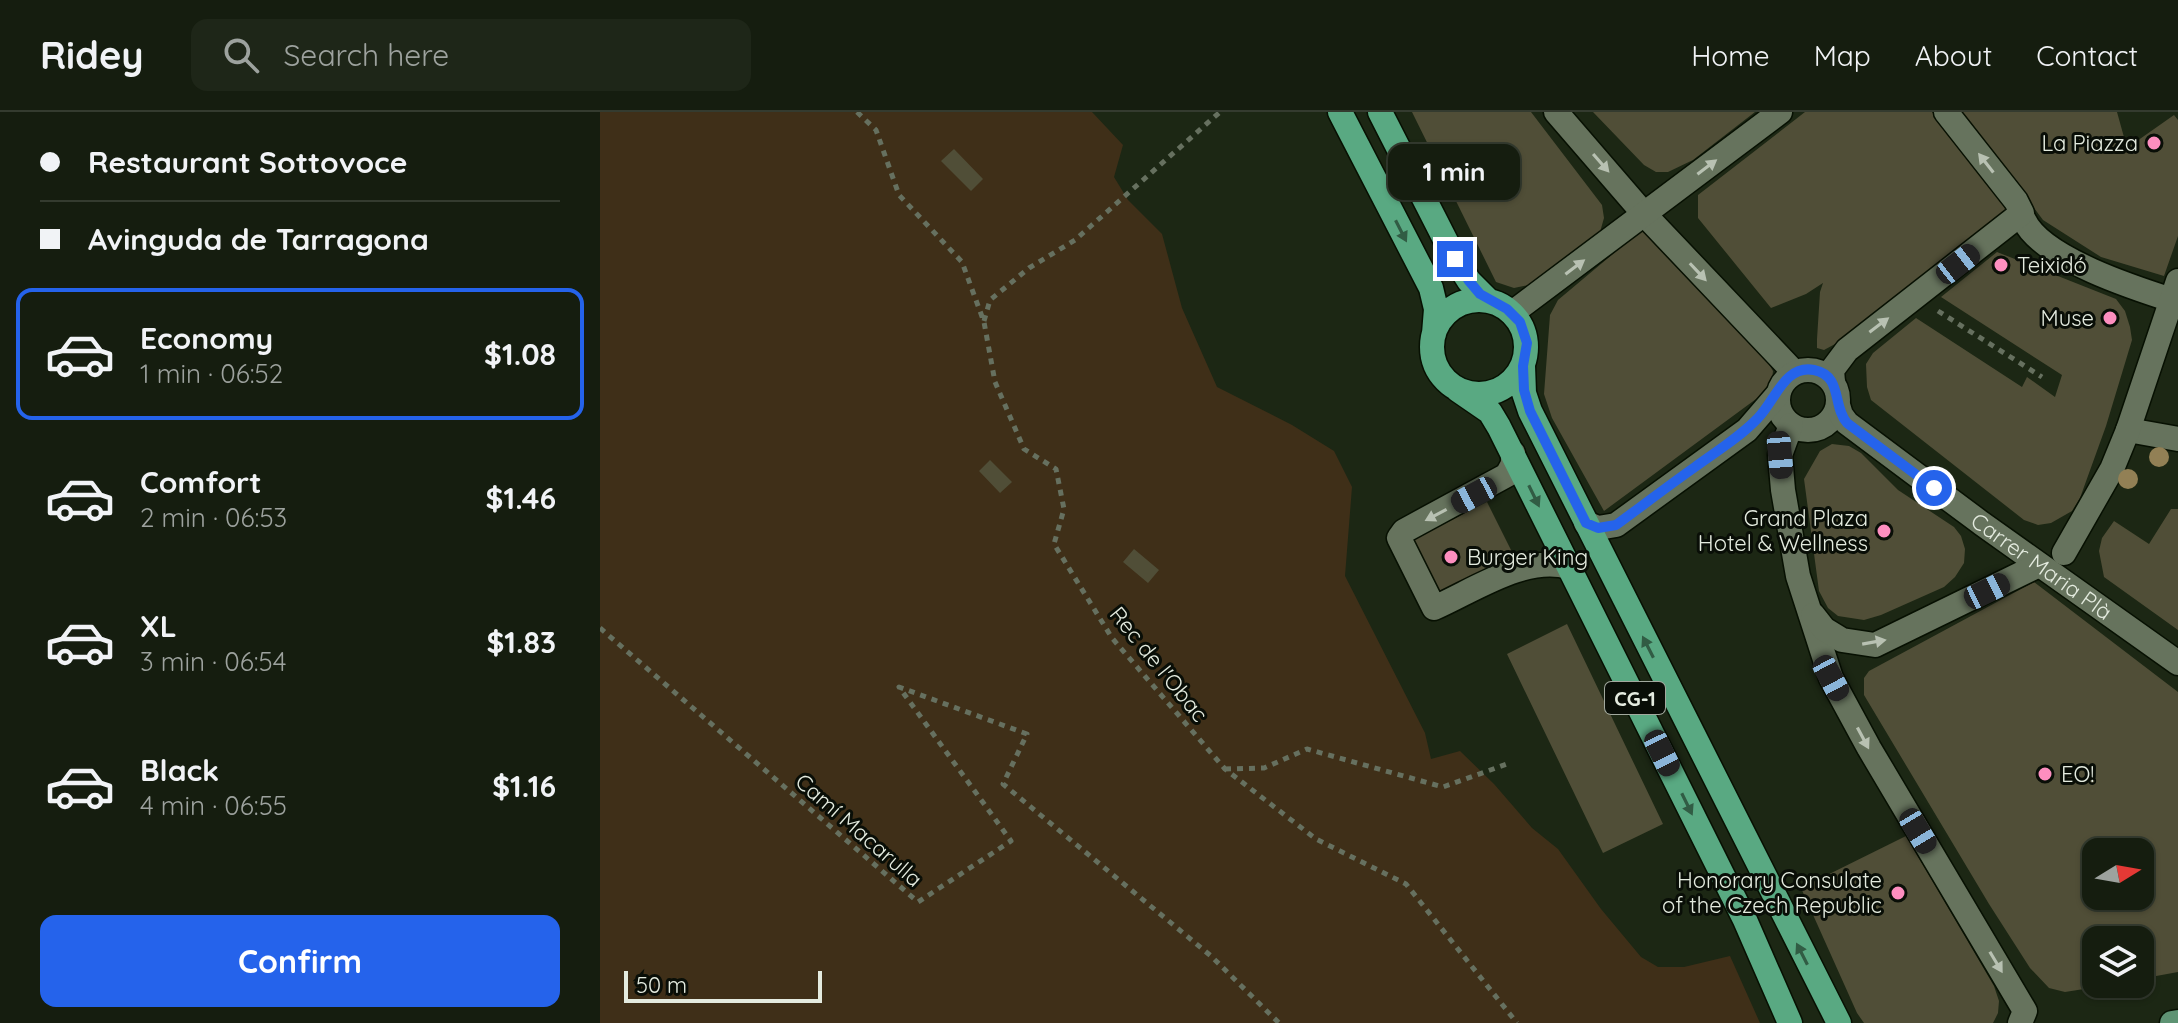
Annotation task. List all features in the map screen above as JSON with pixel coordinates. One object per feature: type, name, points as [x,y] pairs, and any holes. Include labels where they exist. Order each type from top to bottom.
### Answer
[{"type":"highway","name":"CG-1","points":[[1340,112],[1431,288],[1436,309],[1434,361],[1441,375],[1490,412],[1513,453],[1745,920],[1790,1023]]},
{"type":"highway","points":[[1380,112],[1469,281],[1489,301],[1512,313]]},
{"type":"highway","points":[[1434,334],[1439,323],[1455,306],[1477,300],[1489,301]]},
{"type":"highway","name":"CG-1","points":[[1512,313],[1520,322],[1527,343],[1523,366],[1524,393],[1530,411],[1839,1023]]},
{"type":"highway","points":[[1458,390],[1477,395],[1496,392],[1512,382],[1523,366]]},
{"type":"main road","points":[[2172,1023],[2178,1022]]},
{"type":"street","points":[[1556,112],[1645,215],[1794,372]]},
{"type":"street","points":[[1512,313],[1780,112]]},
{"type":"street","points":[[1946,112],[2021,208],[2030,234],[2074,262],[2176,294],[2128,430],[2105,481],[2064,553]]},
{"type":"street","points":[[1778,394],[1781,412],[1791,425],[1805,430],[1823,426],[1836,414],[1832,370],[1847,350],[2023,218]]},
{"type":"street","points":[[1586,523],[1598,528],[1616,525],[1747,430],[1794,372],[1813,369],[1822,373],[1835,393]]},
{"type":"street","name":"Carrer Maria Plà","points":[[1835,393],[1841,415],[1847,423],[2178,663]]},
{"type":"street","points":[[1791,425],[1780,455],[1782,478],[1798,576],[1831,678],[1869,748],[2025,1011],[2020,1023]]},
{"type":"street","points":[[2128,430],[2178,439]]},
{"type":"street","points":[[1513,453],[1513,464],[1507,475],[1404,531],[1399,538],[1403,550],[1434,608],[1537,564],[1555,563],[1569,567]]},
{"type":"street","points":[[1809,610],[1824,629],[1842,640],[1875,645],[2039,565]]},
{"type":"path","name":"Rec de l'Obac","points":[[857,112],[876,130],[899,195],[962,262],[984,322],[995,382],[1024,449],[1056,469],[1064,509],[1054,544],[1112,638],[1225,769],[1316,839],[1406,884],[1517,1023]]},
{"type":"path","points":[[984,322],[990,300],[1029,268],[1075,240],[1220,112]]},
{"type":"path","points":[[1927,304],[2042,377]]},
{"type":"path","name":"Camí Macarulla","points":[[600,628],[918,902],[1011,841],[899,687],[1027,734],[1003,784],[1211,956],[1279,1023]]},
{"type":"path","points":[[1225,769],[1264,768],[1307,749],[1443,787],[1507,764]]},
{"type":"shaded area","points":[[600,112],[1092,112],[1123,145],[1114,177],[1128,200],[1162,234],[1182,308],[1217,387],[1292,425],[1334,451],[1352,487],[1345,576],[1425,733],[1431,759],[1460,751],[1532,828],[1558,849],[1601,909],[1641,957],[1658,967],[1684,967],[1730,956],[1760,1023],[600,1023]]},
{"type":"building","points":[[1412,112],[1531,112],[1602,205],[1604,218],[1600,232],[1529,285],[1514,288],[1496,282]]},
{"type":"building","points":[[1593,112],[1755,112],[1693,160],[1668,172],[1656,172],[1644,165]]},
{"type":"building","points":[[1805,112],[1932,112],[2011,212],[1848,337],[1824,350],[1817,348],[1823,283],[1806,294],[1771,308],[1698,218],[1698,195]]},
{"type":"building","points":[[1962,112],[2117,112],[2127,148],[2174,115],[2178,120],[2178,236],[2164,276],[2101,257],[2043,220]]},
{"type":"building","points":[[954,149],[983,179],[971,191],[941,161]]},
{"type":"building","points":[[1645,227],[1767,361],[1773,371],[1771,388],[1604,511],[1552,418],[1544,394],[1550,315],[1558,300]]},
{"type":"building","points":[[1997,252],[2116,299],[2125,311],[2130,327],[2132,340],[2080,498],[2072,511],[2051,523],[2038,525],[2024,520],[1871,400],[1867,387],[1866,364],[1873,353],[1916,318],[2022,387],[2027,377],[2055,397],[2062,375],[1941,297]]},
{"type":"building","name":"Grand Plaza Hotel & Wellness","points":[[1832,444],[1849,446],[1861,453],[1898,490],[1954,527],[1965,549],[1964,563],[1944,587],[1864,620],[1838,616],[1828,608],[1819,591],[1804,479],[1820,451]]},
{"type":"building","points":[[990,460],[1012,482],[1000,493],[979,471]]},
{"type":"building","points":[[1487,502],[1516,560],[1438,599],[1408,542]]},
{"type":"building","points":[[2171,509],[2178,509],[2178,630],[2104,577],[2099,551],[2102,538],[2114,521],[2149,544]]},
{"type":"building","points":[[1134,549],[1159,570],[1148,583],[1123,562]]},
{"type":"building","name":"EO!","points":[[2034,582],[2178,692],[2178,972],[2154,976],[2154,926],[2082,926],[2082,989],[2065,992],[2049,988],[2030,968],[1989,904],[1864,695],[1864,678],[1869,671]]},
{"type":"building","points":[[1567,624],[1663,824],[1603,853],[1507,654]]},
{"type":"building","points":[[1906,836],[1994,986],[1999,1001],[1993,1023],[1864,1023],[1857,1013],[1801,888]]},
{"type":"place","name":"La Piazza","points":[[2154,143]]},
{"type":"place","name":"Teixidó","points":[[2001,265]]},
{"type":"place","name":"Muse","points":[[2110,318]]},
{"type":"place","name":"Grand Plaza Hotel & Wellness","points":[[1884,531]]},
{"type":"place","name":"Burger King","points":[[1451,557]]},
{"type":"place","name":"EO!","points":[[2045,774]]},
{"type":"place","name":"Honorary Consulate of the Czech Republic","points":[[1898,893]]},
{"type":"route","points":[[1455,259],[1480,294],[1507,309],[1520,322],[1527,343],[1523,366],[1524,393],[1586,523],[1598,528],[1616,525],[1747,430],[1762,415],[1787,378],[1803,369],[1813,369],[1830,378],[1839,395],[1841,415],[1847,423],[1934,488]]}]
